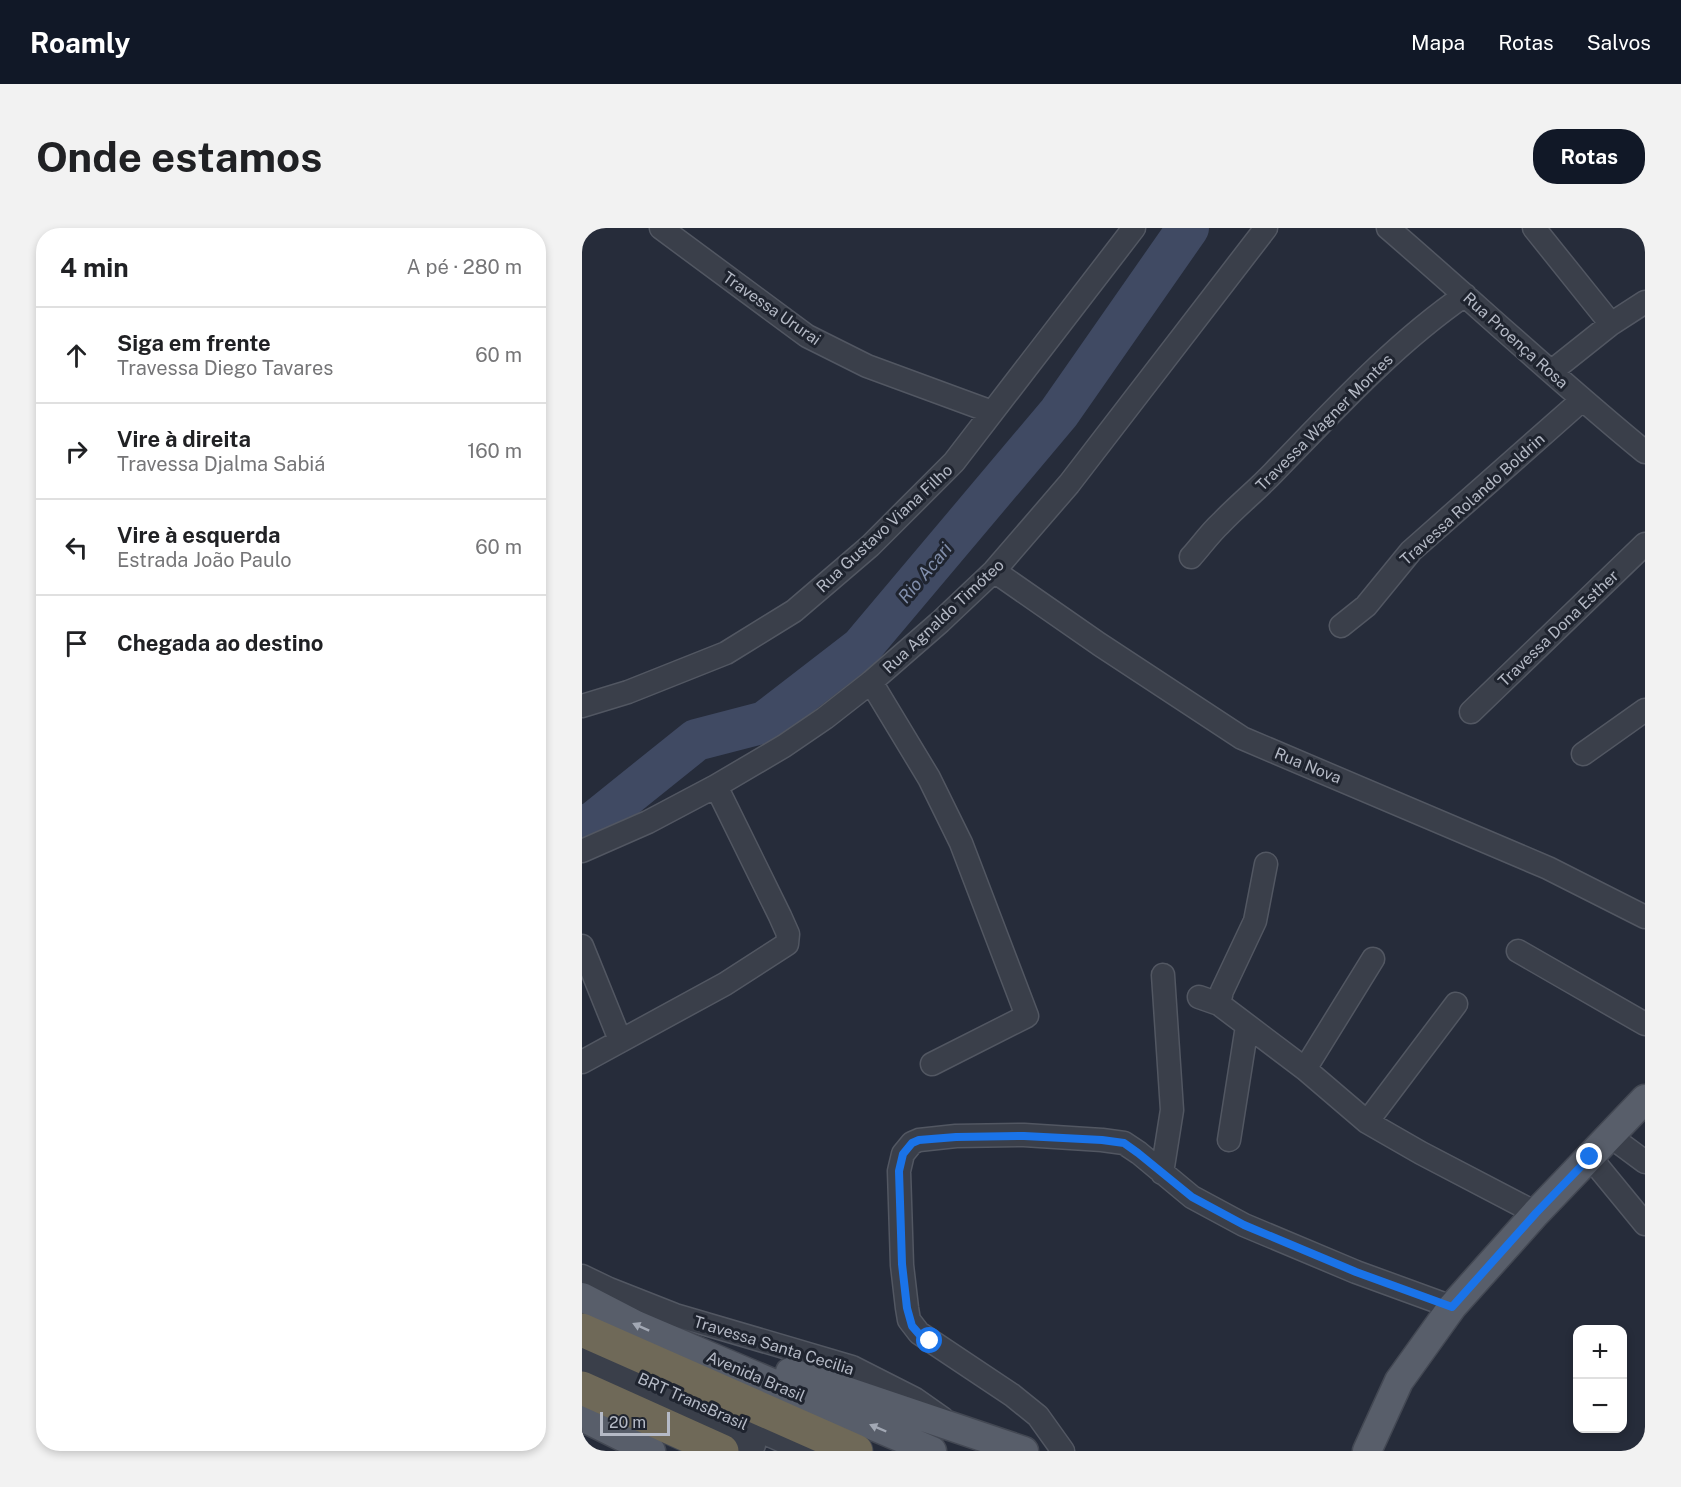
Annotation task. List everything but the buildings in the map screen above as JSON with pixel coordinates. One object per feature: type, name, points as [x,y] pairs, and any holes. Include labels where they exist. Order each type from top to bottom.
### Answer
[{"type":"highway","name":"Avenida Brasil","points":[[582,1330],[856,1451]]},
{"type":"highway","points":[[582,1388],[722,1451]]},
{"type":"main road","points":[[1366,1451],[1399,1381],[1452,1307],[1536,1213],[1645,1099]]},
{"type":"main road","name":"Avenida Brasil","points":[[582,1297],[685,1346],[932,1451]]},
{"type":"main road","points":[[685,1346],[770,1366],[1024,1451]]},
{"type":"main road","points":[[582,1417],[651,1451]]},
{"type":"street","name":"Travessa Ururai","points":[[661,228],[807,336],[867,366],[992,412]]},
{"type":"street","name":"Rua Gustavo Viana Filho","points":[[582,706],[627,692],[726,653],[794,611],[870,546],[954,462],[1134,228]]},
{"type":"street","name":"Rua Agnaldo Timóteo","points":[[582,851],[648,822],[784,746],[871,682],[940,622],[994,571],[1069,484],[1266,228]]},
{"type":"street","name":"Rua Proença Rosa","points":[[1388,228],[1582,400],[1645,452]]},
{"type":"street","points":[[1534,228],[1611,324]]},
{"type":"street","name":"Travessa Wagner Montes","points":[[1191,557],[1221,523],[1261,487],[1369,375],[1433,317],[1465,295]]},
{"type":"street","points":[[1552,371],[1611,324],[1645,302]]},
{"type":"street","name":"Travessa Rolando Boldrin","points":[[1341,626],[1366,606],[1411,551],[1582,400]]},
{"type":"street","name":"Travessa Dona Esther","points":[[1471,712],[1645,544]]},
{"type":"street","name":"Rua Nova","points":[[994,571],[1099,644],[1242,738],[1548,868],[1645,917]]},
{"type":"street","points":[[871,682],[929,778],[961,843],[1027,1016],[932,1064]]},
{"type":"street","points":[[1583,754],[1645,710]]},
{"type":"street","points":[[582,1062],[724,984],[787,944],[788,934],[716,786]]},
{"type":"street","points":[[1266,864],[1255,921],[1222,992],[1209,1000],[1305,1069],[1367,1122],[1536,1213]]},
{"type":"street","points":[[582,946],[621,1040]]},
{"type":"street","points":[[1518,951],[1645,1024]]},
{"type":"street","points":[[1305,1069],[1373,959]]},
{"type":"street","points":[[1162,1173],[1172,1110],[1163,975]]},
{"type":"street","points":[[1367,1122],[1456,1004]]},
{"type":"street","points":[[1229,1140],[1247,1026]]},
{"type":"street","points":[[1063,1451],[1038,1416],[1012,1395],[924,1338],[912,1326],[907,1308],[902,1264],[899,1171],[903,1154],[912,1143],[919,1140],[967,1136],[1024,1136],[1124,1143],[1192,1197],[1244,1225],[1356,1272],[1452,1307]]},
{"type":"street","points":[[1610,1136],[1645,1162]]},
{"type":"street","points":[[1590,1157],[1645,1224]]},
{"type":"street","name":"Travessa Santa Cecilia","points":[[582,1276],[675,1315],[852,1367],[915,1399],[958,1429]]},
{"type":"street","name":"BRT TransBrasil","points":[[582,1352],[805,1451]]},
{"type":"street","name":"BRT TransBrasil","points":[[582,1370],[766,1451]]},
{"type":"waterway","name":"Rio Acari","points":[[582,827],[594,822],[696,740],[765,722],[861,648],[1059,413],[1188,228]]},
{"type":"route","points":[[930,1341],[919,1334],[909,1320],[902,1264],[899,1171],[907,1147],[919,1140],[1024,1136],[1124,1143],[1192,1197],[1244,1225],[1356,1272],[1452,1307],[1536,1213],[1590,1157]]}]
